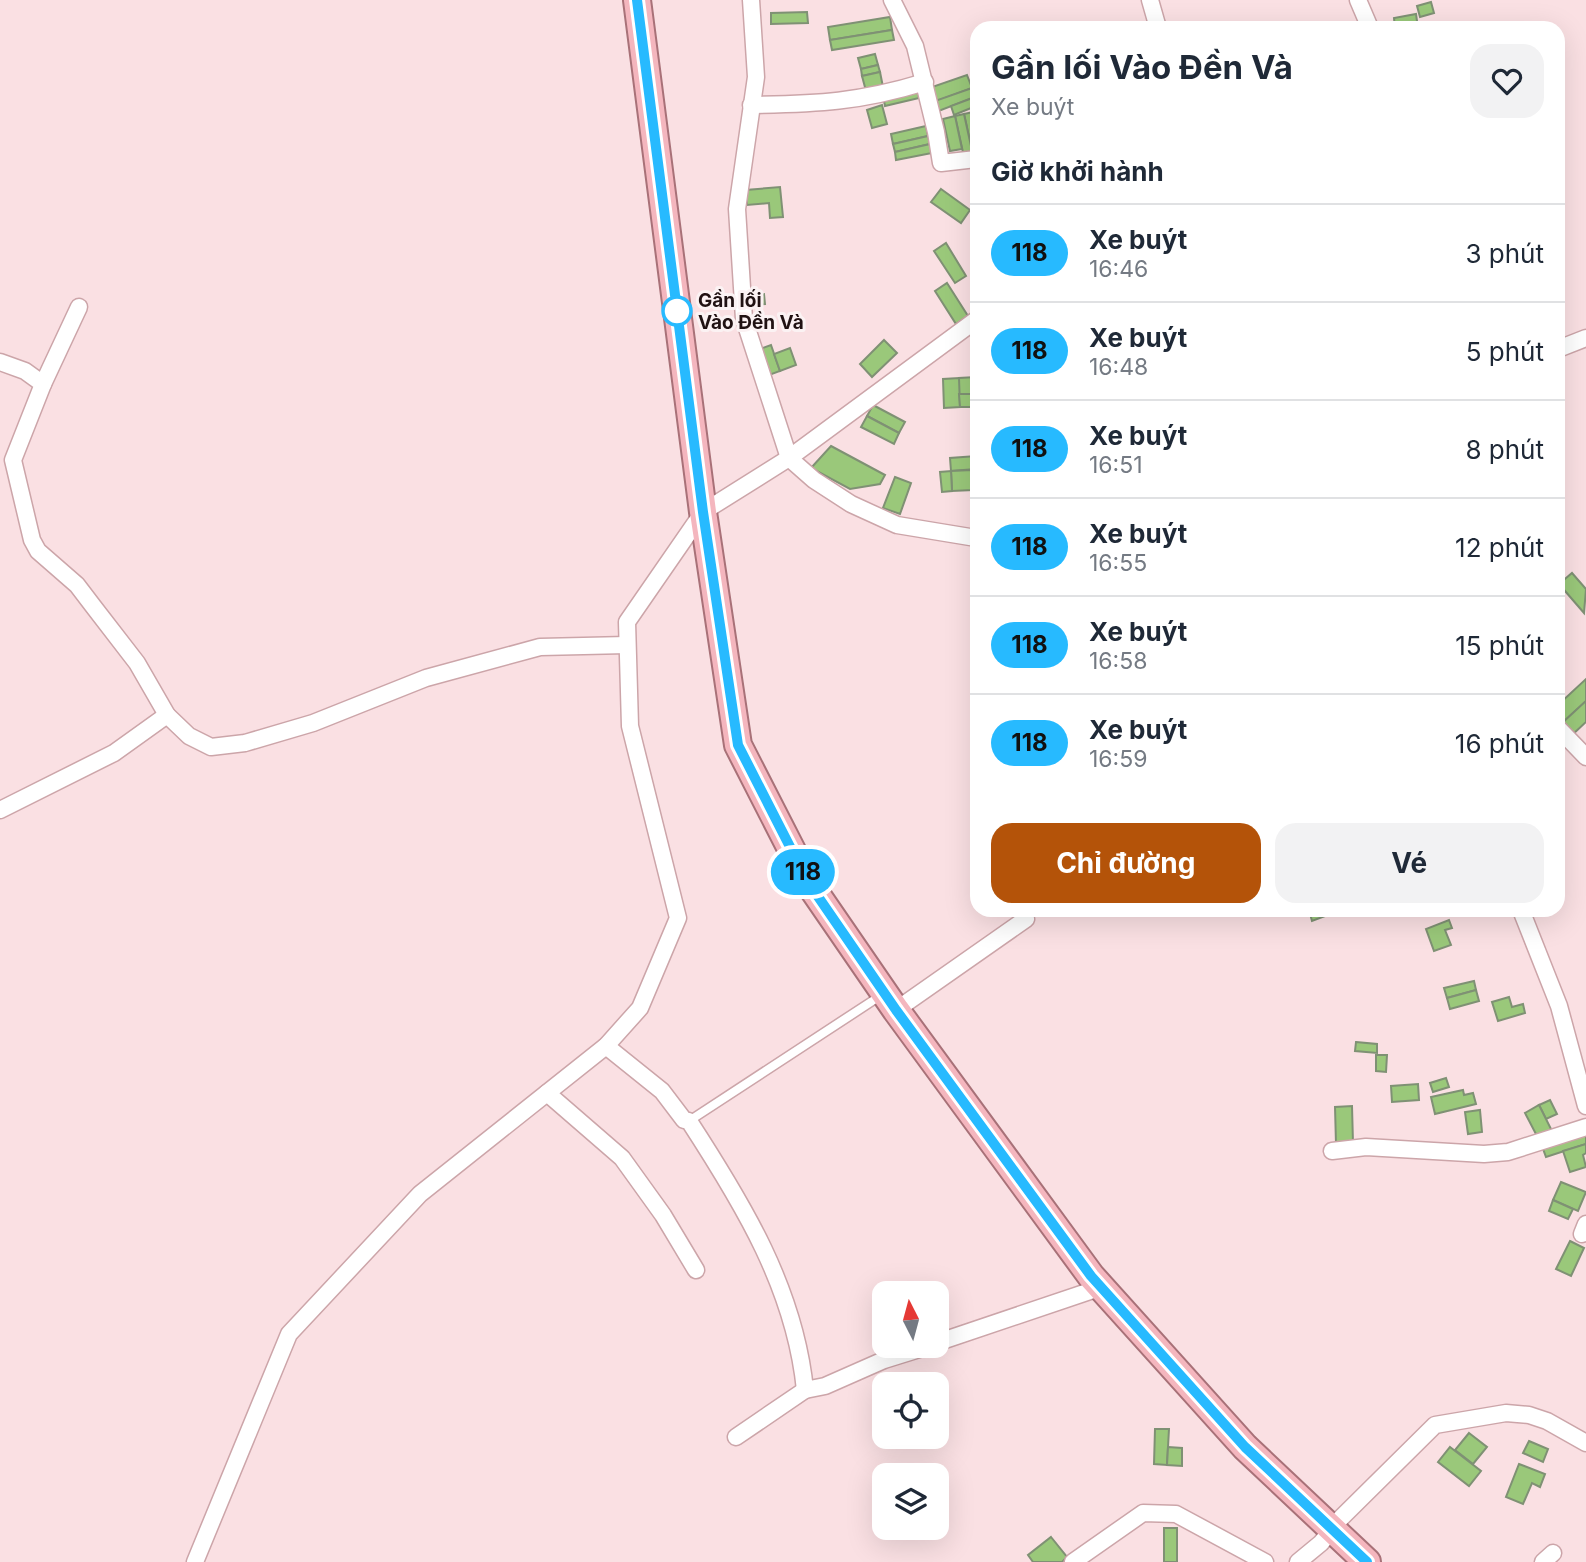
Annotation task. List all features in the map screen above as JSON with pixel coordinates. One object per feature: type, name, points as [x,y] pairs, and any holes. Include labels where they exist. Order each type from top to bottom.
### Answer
[{"type":"highway","points":[[638,0],[703,512],[738,745],[808,882],[890,1002],[1091,1276],[1245,1447],[1367,1562]]},
{"type":"street","points":[[751,0],[755,69],[737,209],[744,319],[789,458],[814,480],[851,504],[897,525],[970,537]]},
{"type":"street","points":[[892,0],[915,46],[941,163],[970,160]]},
{"type":"street","points":[[1150,0],[1155,21]]},
{"type":"street","points":[[1358,0],[1367,21]]},
{"type":"street","points":[[751,105],[831,104],[881,96],[925,82]]},
{"type":"street","points":[[79,307],[43,384],[13,460],[32,540],[38,551],[77,585],[137,663],[167,715],[189,736],[211,747],[245,743],[313,723],[426,678],[540,647],[627,645]]},
{"type":"street","points":[[200,1559],[289,1334],[420,1194],[606,1046],[640,1008],[678,918],[630,726],[627,622],[703,512],[789,458],[970,324]]},
{"type":"street","points":[[1565,346],[1586,338]]},
{"type":"street","points":[[0,362],[25,371],[43,384]]},
{"type":"street","points":[[0,810],[114,753],[167,715]]},
{"type":"street","points":[[1565,735],[1586,757]]},
{"type":"street","points":[[1524,917],[1559,1006],[1586,1106]]},
{"type":"street","points":[[890,1002],[1026,919]]},
{"type":"street","points":[[606,1046],[662,1091],[684,1120],[689,1121],[751,1220],[772,1266],[799,1349],[805,1390]]},
{"type":"street","points":[[547,1093],[622,1158],[696,1270]]},
{"type":"street","points":[[1332,1150],[1366,1147],[1484,1154],[1508,1152],[1586,1127]]},
{"type":"street","points":[[949,1339],[1102,1287]]},
{"type":"street","points":[[736,1437],[805,1390],[825,1386],[890,1358]]},
{"type":"street","points":[[1298,1562],[1321,1543],[1435,1425],[1506,1413],[1528,1415],[1547,1421],[1586,1443]]},
{"type":"street","points":[[1073,1562],[1143,1513],[1162,1513],[1177,1514],[1265,1562]]},
{"type":"lane","points":[[689,1121],[890,1002]]},
{"type":"building","points":[[1431,2],[1434,13],[1420,17],[1417,6]]},
{"type":"building","points":[[807,12],[808,23],[771,24],[771,13]]},
{"type":"building","points":[[1416,14],[1417,21],[1394,21],[1394,18]]},
{"type":"building","points":[[890,17],[892,30],[830,40],[828,27]]},
{"type":"building","points":[[892,30],[894,40],[832,50],[830,40]]},
{"type":"building","points":[[875,54],[878,65],[861,69],[858,58]]},
{"type":"building","points":[[878,65],[880,72],[862,76],[861,69]]},
{"type":"building","points":[[880,72],[883,87],[866,91],[862,76]]},
{"type":"building","points":[[967,75],[970,83],[970,89],[937,101],[932,87]]},
{"type":"building","points":[[917,89],[919,98],[885,106],[883,96]]},
{"type":"building","points":[[970,89],[970,99],[936,112],[932,102]]},
{"type":"building","points":[[970,99],[970,108],[954,115],[951,106]]},
{"type":"building","points":[[882,105],[887,124],[872,128],[867,110]]},
{"type":"building","points":[[970,113],[970,141],[964,114]]},
{"type":"building","points":[[964,114],[970,156],[964,157],[955,116]]},
{"type":"building","points":[[955,116],[962,149],[950,151],[943,119]]},
{"type":"building","points":[[926,126],[928,136],[893,144],[891,134]]},
{"type":"building","points":[[928,136],[930,144],[895,152],[893,144]]},
{"type":"building","points":[[930,144],[932,153],[896,160],[895,152]]},
{"type":"building","points":[[780,187],[783,217],[770,218],[769,203],[747,205],[746,190]]},
{"type":"building","points":[[941,189],[970,210],[961,223],[931,202]]},
{"type":"building","points":[[946,243],[966,276],[955,283],[934,251]]},
{"type":"building","points":[[947,283],[968,316],[956,324],[935,291]]},
{"type":"building","points":[[764,294],[765,304],[746,305],[746,296]]},
{"type":"building","points":[[884,340],[897,353],[872,377],[860,364]]},
{"type":"building","points":[[771,345],[780,371],[769,375],[760,349]]},
{"type":"building","points":[[790,348],[796,365],[780,371],[774,354]]},
{"type":"building","points":[[970,377],[970,394],[959,394],[959,378]]},
{"type":"building","points":[[959,378],[960,407],[944,408],[943,379]]},
{"type":"building","points":[[959,394],[970,394],[970,407],[960,407]]},
{"type":"building","points":[[873,405],[905,422],[899,433],[867,416]]},
{"type":"building","points":[[867,416],[899,433],[894,444],[861,427]]},
{"type":"building","points":[[831,446],[885,475],[880,484],[850,489],[811,468]]},
{"type":"building","points":[[970,456],[970,469],[951,471],[950,458]]},
{"type":"building","points":[[970,470],[970,490],[952,491],[951,471]]},
{"type":"building","points":[[951,471],[952,491],[942,492],[940,472]]},
{"type":"building","points":[[895,477],[911,483],[900,514],[883,508]]},
{"type":"building","points":[[1572,573],[1586,589],[1584,613],[1565,591],[1565,579]]},
{"type":"building","points":[[1586,679],[1586,701],[1565,720],[1565,698]]},
{"type":"building","points":[[1586,701],[1586,722],[1572,735],[1565,728],[1565,720]]},
{"type":"building","points":[[1449,920],[1452,928],[1445,930],[1451,945],[1434,951],[1426,929]]},
{"type":"building","points":[[1474,981],[1476,990],[1447,998],[1444,988]]},
{"type":"building","points":[[1476,990],[1479,1001],[1450,1009],[1447,998]]},
{"type":"building","points":[[1509,997],[1512,1007],[1523,1004],[1525,1013],[1498,1021],[1492,1002]]},
{"type":"building","points":[[1356,1042],[1377,1044],[1377,1053],[1355,1051]]},
{"type":"building","points":[[1376,1055],[1387,1055],[1386,1072],[1376,1071]]},
{"type":"building","points":[[1446,1078],[1449,1087],[1433,1092],[1430,1083]]},
{"type":"building","points":[[1418,1084],[1419,1100],[1392,1102],[1391,1086]]},
{"type":"building","points":[[1463,1090],[1464,1095],[1473,1093],[1476,1104],[1435,1114],[1431,1097]]},
{"type":"building","points":[[1550,1100],[1557,1114],[1546,1119],[1539,1105]]},
{"type":"building","points":[[1539,1105],[1552,1131],[1538,1138],[1525,1113]]},
{"type":"building","points":[[1352,1106],[1353,1143],[1336,1144],[1335,1107]]},
{"type":"building","points":[[1480,1110],[1482,1132],[1468,1134],[1465,1112]]},
{"type":"building","points":[[1586,1131],[1586,1144],[1546,1157],[1542,1146]]},
{"type":"building","points":[[1586,1144],[1586,1153],[1583,1155],[1586,1167],[1570,1172],[1563,1151]]},
{"type":"building","points":[[1561,1182],[1586,1192],[1578,1211],[1553,1200]]},
{"type":"building","points":[[1553,1200],[1573,1209],[1568,1219],[1549,1211]]},
{"type":"building","points":[[1570,1241],[1584,1248],[1571,1276],[1556,1269]]},
{"type":"building","points":[[1155,1429],[1169,1429],[1167,1465],[1154,1464]]},
{"type":"building","points":[[1469,1433],[1487,1447],[1473,1464],[1455,1450]]},
{"type":"building","points":[[1529,1441],[1548,1449],[1543,1462],[1523,1453]]},
{"type":"building","points":[[1168,1447],[1182,1448],[1182,1466],[1167,1465]]},
{"type":"building","points":[[1450,1447],[1481,1471],[1469,1486],[1438,1462]]},
{"type":"building","points":[[1519,1464],[1545,1474],[1540,1487],[1532,1483],[1523,1504],[1506,1497]]},
{"type":"building","points":[[1164,1528],[1177,1528],[1177,1562],[1164,1562]]},
{"type":"building","points":[[1051,1537],[1067,1557],[1062,1562],[1033,1562],[1028,1555]]},
{"type":"bus line","name":"118","points":[[637,0],[703,512],[738,745],[808,882],[896,1010],[1091,1276],[1245,1447],[1367,1562]]},
{"type":"place","name":"Gần lối Vào Đền Và","points":[[677,311]]}]
